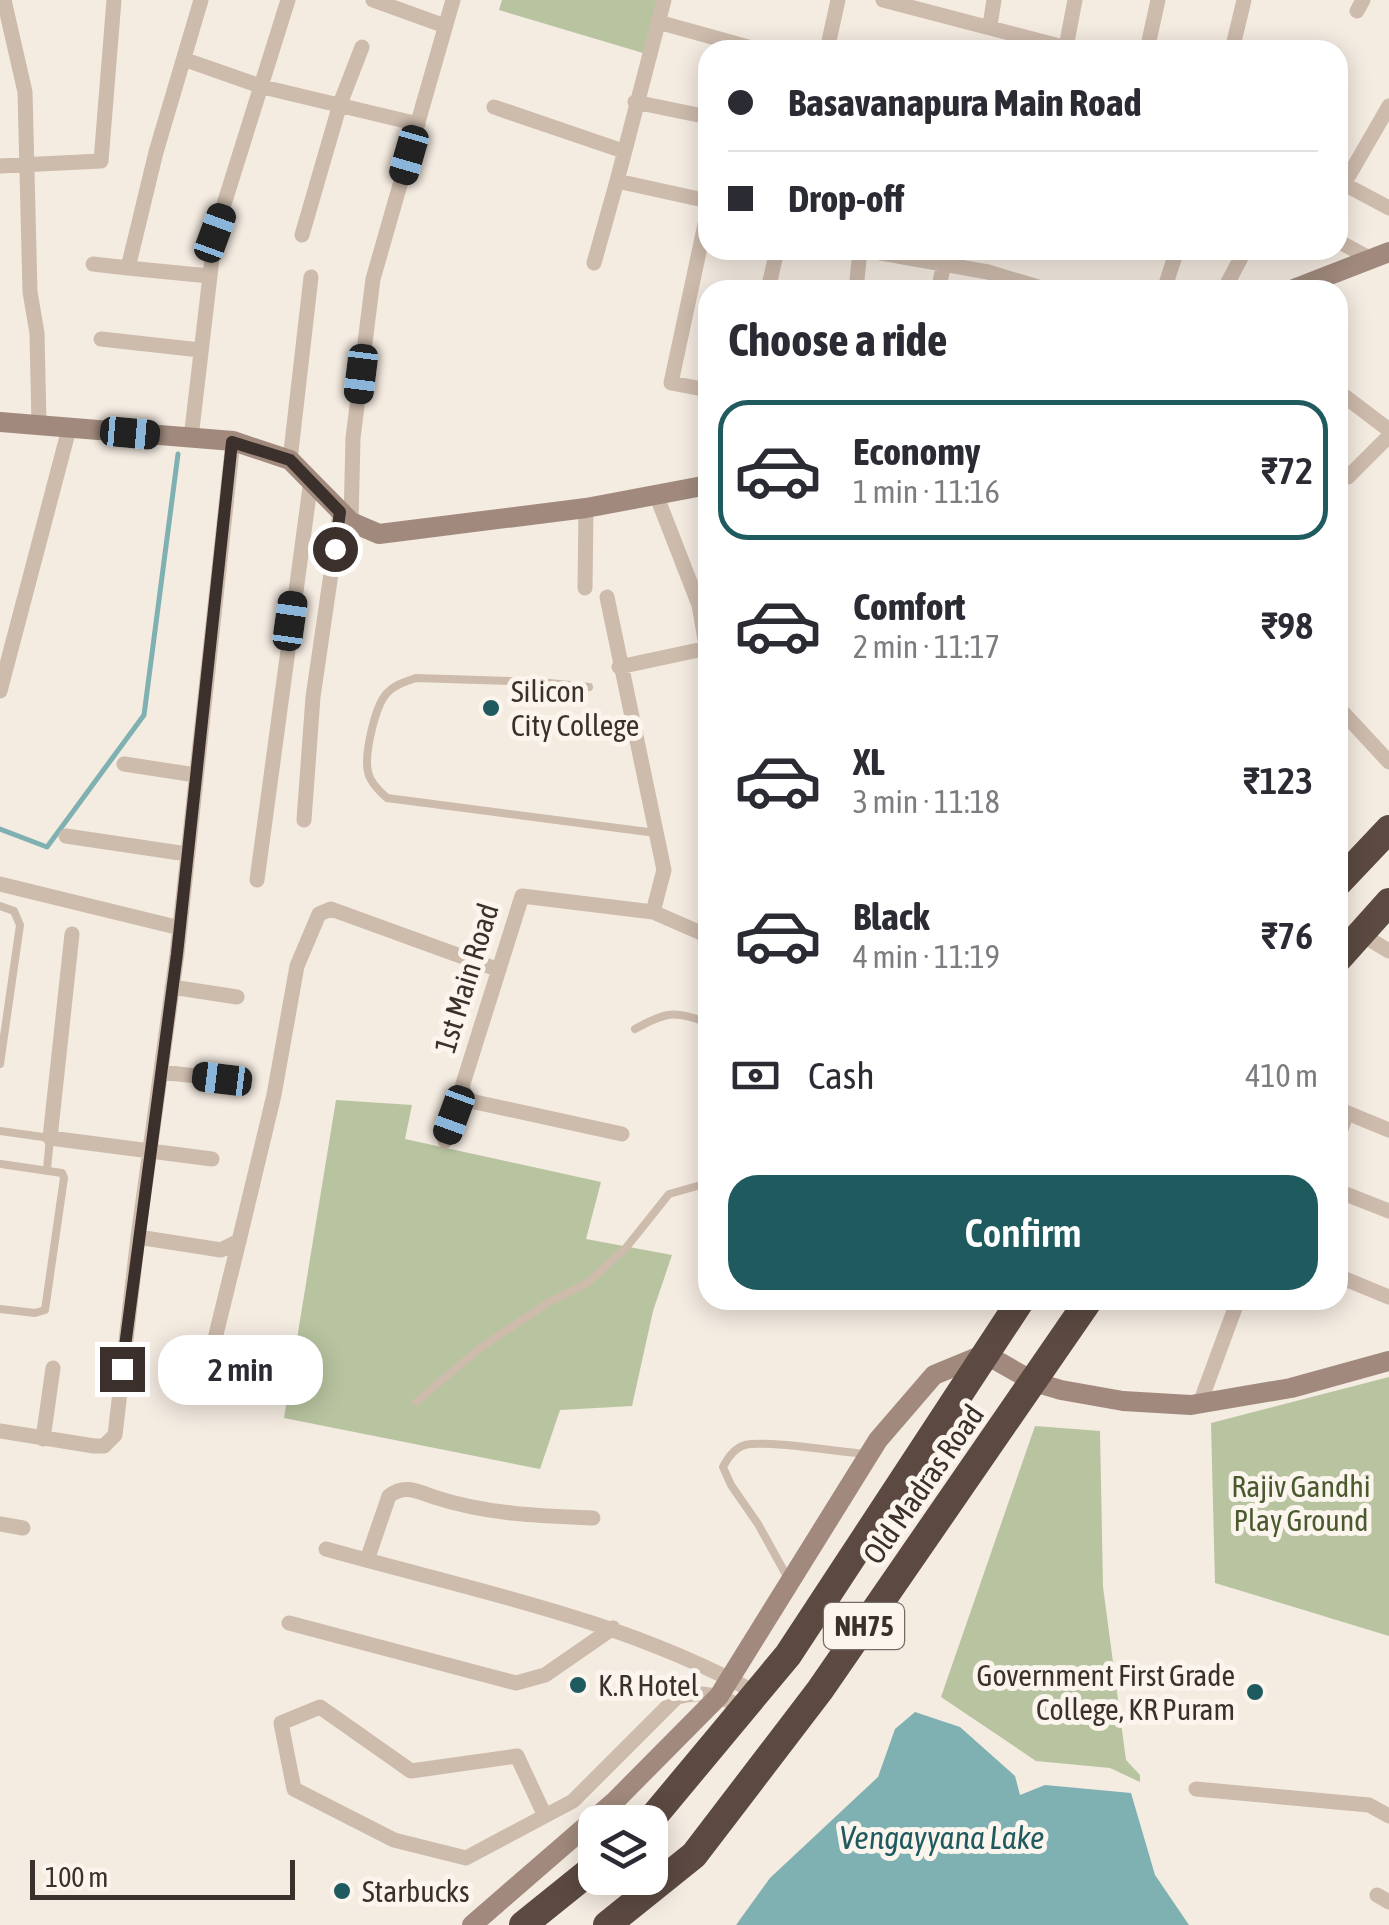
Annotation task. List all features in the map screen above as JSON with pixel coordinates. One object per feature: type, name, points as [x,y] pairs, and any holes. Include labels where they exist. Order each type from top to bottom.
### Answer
[{"type":"highway","points":[[1348,873],[1389,830]]},
{"type":"highway","points":[[1348,946],[1389,902]]},
{"type":"highway","name":"Old Madras Road","points":[[661,1805],[737,1694],[788,1655],[1014,1310]]},
{"type":"highway","name":"Old Madras Road","points":[[608,1925],[694,1855],[820,1690],[1083,1310]]},
{"type":"highway","points":[[523,1925],[578,1881]]},
{"type":"street","points":[[4,0],[25,92],[30,292],[37,333],[39,424]]},
{"type":"street","points":[[0,166],[101,161],[114,0]]},
{"type":"street","points":[[128,268],[156,152],[202,0]]},
{"type":"street","points":[[191,438],[215,233],[288,0]]},
{"type":"street","points":[[373,0],[445,26]]},
{"type":"street","points":[[304,820],[314,697],[346,517],[373,279],[453,0]]},
{"type":"street","points":[[594,263],[664,0]]},
{"type":"street","points":[[829,40],[838,0]]},
{"type":"street","points":[[883,0],[923,5],[1039,40]]},
{"type":"street","points":[[990,26],[994,0]]},
{"type":"street","points":[[1072,40],[1074,0]]},
{"type":"street","points":[[1149,40],[1158,0]]},
{"type":"street","points":[[1234,40],[1244,0]]},
{"type":"street","points":[[658,22],[723,40]]},
{"type":"street","points":[[302,235],[340,104],[362,47]]},
{"type":"street","points":[[186,60],[263,88],[418,124]]},
{"type":"street","points":[[635,102],[698,115]]},
{"type":"street","points":[[1348,177],[1389,106]]},
{"type":"street","points":[[494,107],[623,151]]},
{"type":"street","points":[[617,181],[698,199]]},
{"type":"street","points":[[1348,186],[1389,208]]},
{"type":"street","points":[[1348,245],[1380,255]]},
{"type":"street","points":[[1316,280],[1380,255]]},
{"type":"street","points":[[698,258],[672,383],[698,388]]},
{"type":"street","points":[[921,260],[1015,280]]},
{"type":"street","points":[[93,264],[210,276]]},
{"type":"street","points":[[940,280],[944,264]]},
{"type":"street","points":[[290,460],[312,277]]},
{"type":"street","points":[[100,338],[200,350]]},
{"type":"street","points":[[1348,400],[1389,433],[1348,476]]},
{"type":"street","points":[[0,422],[232,442],[290,460],[346,517],[379,534],[586,508],[698,486]]},
{"type":"street","points":[[0,691],[69,428]]},
{"type":"street","points":[[0,1431],[104,1446],[115,1436],[180,928],[232,442]]},
{"type":"street","points":[[257,880],[311,480]]},
{"type":"street","points":[[657,496],[698,601]]},
{"type":"street","points":[[585,588],[586,508]]},
{"type":"street","points":[[606,597],[664,870],[653,912],[698,932]]},
{"type":"street","points":[[619,667],[698,653]]},
{"type":"street","points":[[280,692],[314,697]]},
{"type":"street","points":[[1348,718],[1389,762]]},
{"type":"street","points":[[124,764],[196,775]]},
{"type":"street","points":[[66,836],[188,854]]},
{"type":"street","points":[[0,884],[180,928]]},
{"type":"street","name":"1st Main Road","points":[[444,1140],[522,896],[653,912]]},
{"type":"street","points":[[207,1371],[274,1095],[297,966],[319,914],[331,909],[499,970]]},
{"type":"street","points":[[1359,932],[1389,950]]},
{"type":"street","points":[[72,934],[50,1138],[212,1159]]},
{"type":"street","points":[[172,987],[237,996]]},
{"type":"street","points":[[161,1072],[222,1079]]},
{"type":"street","points":[[463,1090],[475,1102],[622,1134]]},
{"type":"street","points":[[1348,1113],[1389,1130]]},
{"type":"street","points":[[1348,1195],[1389,1211]]},
{"type":"street","points":[[138,1237],[222,1250],[239,1241]]},
{"type":"street","points":[[1348,1280],[1389,1297]]},
{"type":"street","points":[[1200,1403],[1234,1310]]},
{"type":"street","points":[[472,1925],[737,1694],[789,1580],[868,1454],[934,1375],[985,1354],[1034,1382],[1061,1390],[1124,1401],[1200,1403],[1291,1388],[1389,1361]]},
{"type":"street","points":[[43,1439],[53,1368]]},
{"type":"street","points":[[367,1560],[389,1496],[398,1489],[409,1488],[452,1502],[512,1514],[593,1518]]},
{"type":"street","points":[[0,1524],[22,1528]]},
{"type":"street","points":[[326,1549],[614,1628],[699,1662],[737,1694]]},
{"type":"street","points":[[289,1623],[516,1683],[544,1675],[614,1628]]},
{"type":"street","points":[[545,1816],[517,1756],[411,1772],[320,1707],[281,1722],[294,1790],[394,1840],[466,1858],[545,1816],[584,1791],[678,1696],[737,1694]]},
{"type":"street","points":[[1196,1789],[1369,1805],[1389,1816]]},
{"type":"lane","points":[[590,687],[416,678],[399,683],[385,695],[374,720],[367,770],[387,798],[656,833]]},
{"type":"lane","points":[[0,906],[14,911],[20,925],[0,1064]]},
{"type":"lane","points":[[636,1029],[662,1014],[676,1013],[698,1020]]},
{"type":"lane","points":[[0,1131],[50,1138],[47,1169]]},
{"type":"lane","points":[[0,1309],[35,1313],[45,1310],[64,1178],[62,1173],[47,1169],[1,1164]]},
{"type":"lane","points":[[416,1402],[480,1348],[587,1283],[625,1249],[669,1194],[698,1186]]},
{"type":"lane","points":[[789,1580],[758,1524],[730,1485],[723,1467],[729,1455],[743,1446],[761,1445],[868,1454]]},
{"type":"green space","points":[[502,0],[658,0],[643,53],[499,10]]},
{"type":"green space","points":[[336,1100],[412,1105],[405,1139],[601,1182],[586,1239],[672,1255],[653,1311],[632,1406],[560,1410],[540,1469],[284,1418]]},
{"type":"green space","name":"Rajiv Gandhi Play Ground","points":[[1389,1377],[1389,1636],[1215,1583],[1211,1423]]},
{"type":"green space","points":[[1035,1426],[1100,1431],[1103,1587],[1126,1760],[1140,1775],[1140,1782],[1110,1768],[1036,1761],[941,1697]]},
{"type":"water","name":"Vengayyana Lake","points":[[915,1712],[960,1727],[1015,1776],[1020,1795],[1045,1785],[1131,1793],[1155,1875],[1189,1925],[736,1925],[770,1878],[878,1777],[895,1729]]},
{"type":"waterway","points":[[0,829],[47,847],[144,715],[178,454]]},
{"type":"place","name":"Silicon City College","points":[[491,708]]},
{"type":"place","name":"K.R Hotel","points":[[578,1685]]},
{"type":"place","name":"Government First Grade College, KR Puram","points":[[1255,1692]]},
{"type":"place","name":"Starbucks","points":[[342,1891]]},
{"type":"route","points":[[122,1369],[177,954],[232,442],[290,460],[311,480],[340,512],[335,549]]}]
